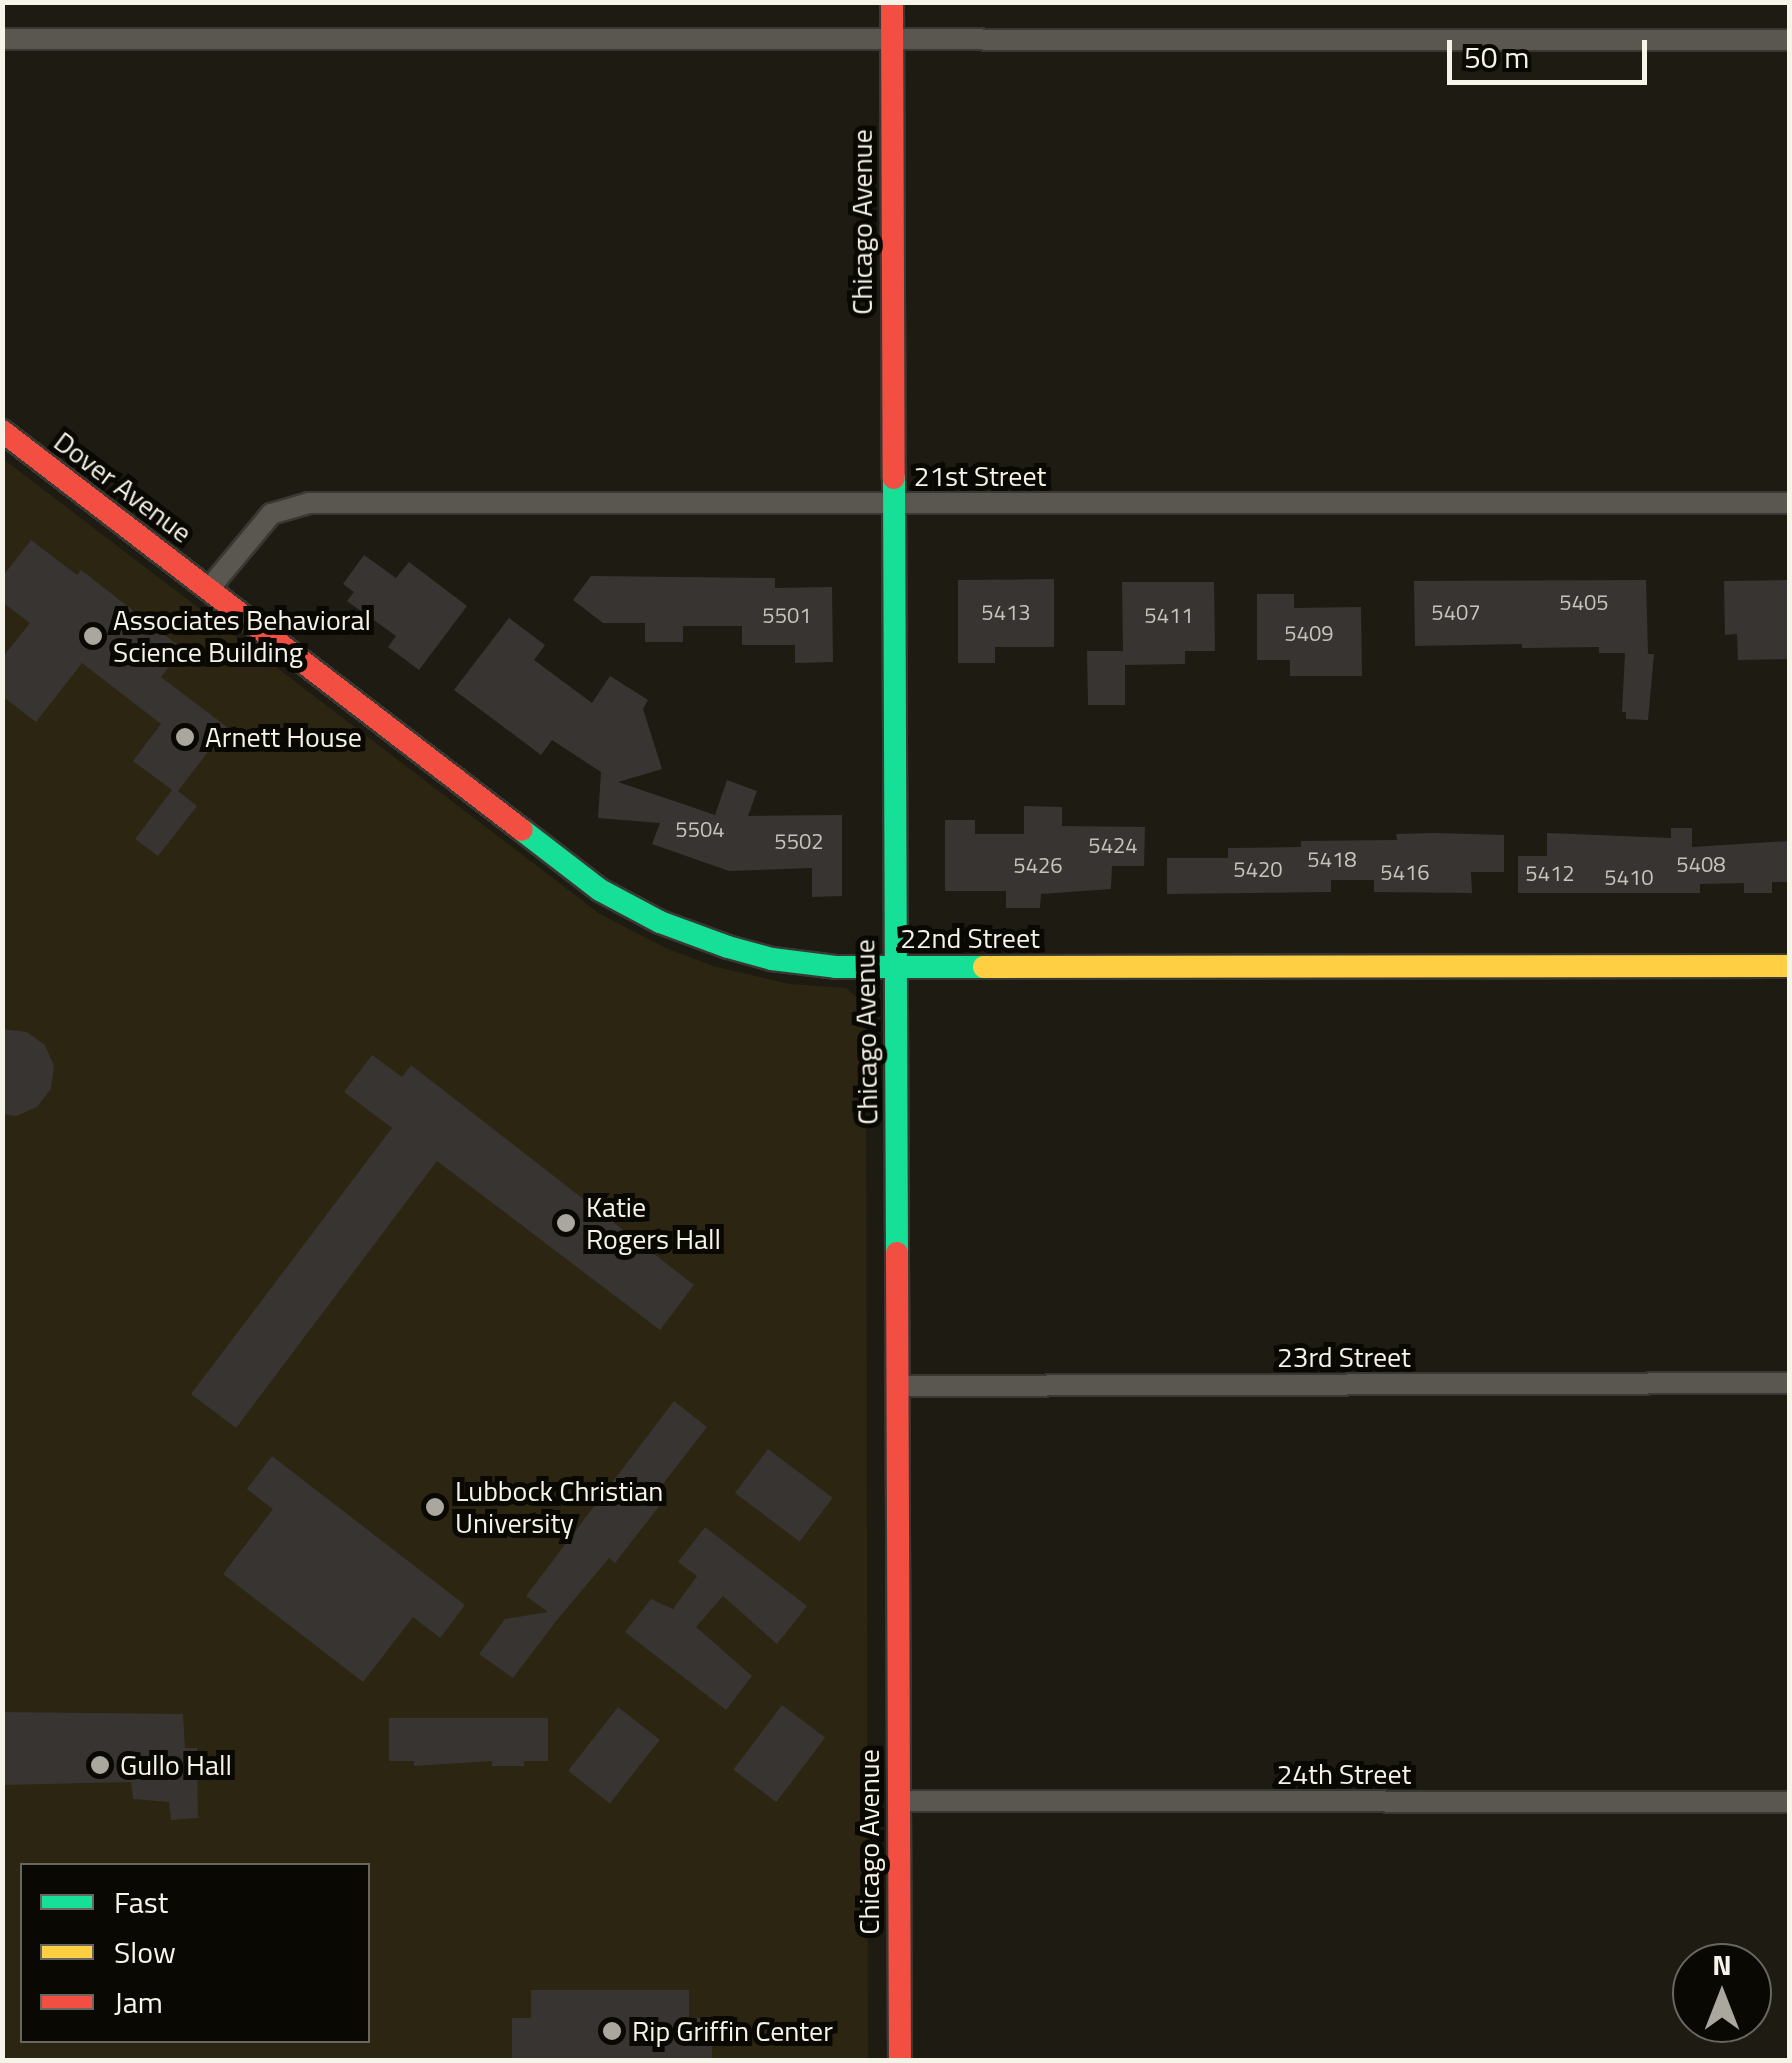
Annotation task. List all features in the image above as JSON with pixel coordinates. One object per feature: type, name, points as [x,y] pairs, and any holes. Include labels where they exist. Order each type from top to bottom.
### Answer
[{"type":"street","name":"Chicago Avenue","points":[[892,2],[900,2060]]},
{"type":"street","points":[[2,39],[1790,40]]},
{"type":"street","name":"Dover Avenue","points":[[2,431],[208,590]]},
{"type":"street","name":"21st Street","points":[[208,590],[270,514],[309,503],[1790,503]]},
{"type":"street","name":"22nd Street","points":[[208,590],[576,872],[630,907],[694,936],[772,960],[895,968],[1790,966]]},
{"type":"street","name":"23rd Street","points":[[898,1386],[1790,1383]]},
{"type":"street","name":"24th Street","points":[[900,1801],[1790,1802]]},
{"type":"shaded area","name":"Lubbock Christian University","points":[[2,458],[600,914],[666,948],[713,966],[790,984],[846,988],[862,1002],[866,1021],[868,2060],[3,2060]]},
{"type":"building","name":"Associates Behavioral Science Building","points":[[31,540],[77,575],[81,570],[183,649],[161,677],[227,727],[178,791],[197,806],[158,856],[135,839],[172,790],[133,761],[161,724],[82,663],[36,722],[2,696],[2,658],[30,623],[2,602],[2,577]]},
{"type":"building","points":[[364,555],[396,578],[409,562],[467,606],[419,670],[388,647],[396,636],[347,601],[354,592],[343,584]]},
{"type":"building","points":[[591,576],[775,578],[775,588],[832,587],[833,662],[795,663],[795,645],[742,645],[742,626],[683,626],[683,642],[645,642],[645,623],[603,623],[573,600]]},
{"type":"building","points":[[1054,579],[1054,647],[995,647],[995,663],[958,663],[958,580]]},
{"type":"building","points":[[1646,580],[1648,654],[1654,654],[1648,720],[1626,719],[1626,712],[1622,712],[1625,653],[1599,653],[1599,647],[1522,648],[1522,644],[1415,646],[1414,581]]},
{"type":"building","points":[[1790,580],[1790,659],[1738,660],[1737,634],[1725,635],[1724,581]]},
{"type":"building","points":[[1122,582],[1214,582],[1215,651],[1185,651],[1185,664],[1125,665],[1125,705],[1088,705],[1087,651],[1123,651]]},
{"type":"building","points":[[1257,594],[1294,594],[1294,608],[1361,607],[1362,676],[1290,676],[1290,660],[1257,660]]},
{"type":"building","points":[[509,618],[545,645],[534,660],[592,703],[610,676],[648,700],[643,709],[662,769],[618,782],[715,815],[727,780],[757,791],[748,816],[842,815],[842,896],[812,897],[812,868],[729,871],[652,844],[660,823],[598,818],[601,772],[552,740],[541,755],[454,690]]},
{"type":"building","points":[[1024,806],[1062,807],[1062,826],[1145,827],[1144,866],[1112,866],[1111,889],[1041,894],[1040,908],[1006,908],[1006,891],[945,891],[945,820],[975,820],[975,834],[1024,834]]},
{"type":"building","points":[[1671,828],[1692,828],[1692,847],[1790,841],[1790,882],[1772,882],[1772,893],[1744,893],[1744,883],[1700,884],[1700,893],[1518,893],[1518,856],[1547,856],[1547,833],[1671,838]]},
{"type":"building","points":[[1396,834],[1504,835],[1504,872],[1471,872],[1472,893],[1374,892],[1374,880],[1331,880],[1331,892],[1167,894],[1167,858],[1228,858],[1228,848],[1301,847],[1301,841],[1397,840]]},
{"type":"building","points":[[2,1029],[27,1032],[45,1045],[54,1066],[51,1089],[37,1107],[16,1116],[2,1114]]},
{"type":"building","name":"Katie Rogers Hall","points":[[372,1055],[402,1077],[411,1065],[694,1285],[660,1330],[437,1161],[236,1428],[191,1394],[392,1128],[344,1092]]},
{"type":"building","points":[[674,1401],[707,1427],[659,1489],[667,1496],[615,1563],[609,1558],[513,1678],[479,1654],[505,1619],[548,1612],[526,1596]]},
{"type":"building","points":[[768,1449],[833,1498],[800,1542],[735,1493]]},
{"type":"building","points":[[272,1456],[465,1605],[440,1638],[413,1617],[363,1682],[223,1574],[273,1509],[247,1489]]},
{"type":"building","points":[[705,1527],[807,1606],[777,1644],[723,1596],[696,1627],[752,1676],[726,1710],[625,1632],[651,1599],[673,1609],[697,1576],[678,1562]]},
{"type":"building","points":[[782,1705],[825,1737],[776,1802],[733,1770]]},
{"type":"building","points":[[618,1707],[660,1740],[610,1803],[568,1771]]},
{"type":"building","name":"Gullo Hall","points":[[2,1712],[183,1714],[185,1748],[197,1748],[198,1818],[171,1820],[169,1802],[133,1799],[131,1782],[2,1785]]},
{"type":"building","points":[[389,1718],[548,1718],[548,1761],[524,1761],[524,1766],[492,1766],[492,1761],[414,1766],[414,1761],[389,1761]]},
{"type":"building","name":"Rip Griffin Center","points":[[531,1990],[689,1990],[689,2018],[712,2018],[712,2060],[512,2060],[512,2018],[531,2018]]},
{"type":"traffic: fast","points":[[894,478],[897,1253]]},
{"type":"traffic: fast","points":[[522,830],[600,890],[660,922],[728,947],[772,959],[836,967],[984,967]]},
{"type":"traffic: slow","points":[[984,967],[1790,966]]},
{"type":"traffic: jam","points":[[892,2],[894,478]]},
{"type":"traffic: jam","points":[[2,431],[522,830]]},
{"type":"traffic: jam","points":[[897,1253],[900,2060]]},
{"type":"place","name":"Associates Behavioral Science Building","points":[[93,636]]},
{"type":"place","name":"Arnett House","points":[[185,737]]},
{"type":"place","name":"Katie Rogers Hall","points":[[566,1223]]},
{"type":"place","name":"Lubbock Christian University","points":[[435,1507]]},
{"type":"place","name":"Gullo Hall","points":[[100,1765]]},
{"type":"place","name":"Rip Griffin Center","points":[[612,2031]]}]
